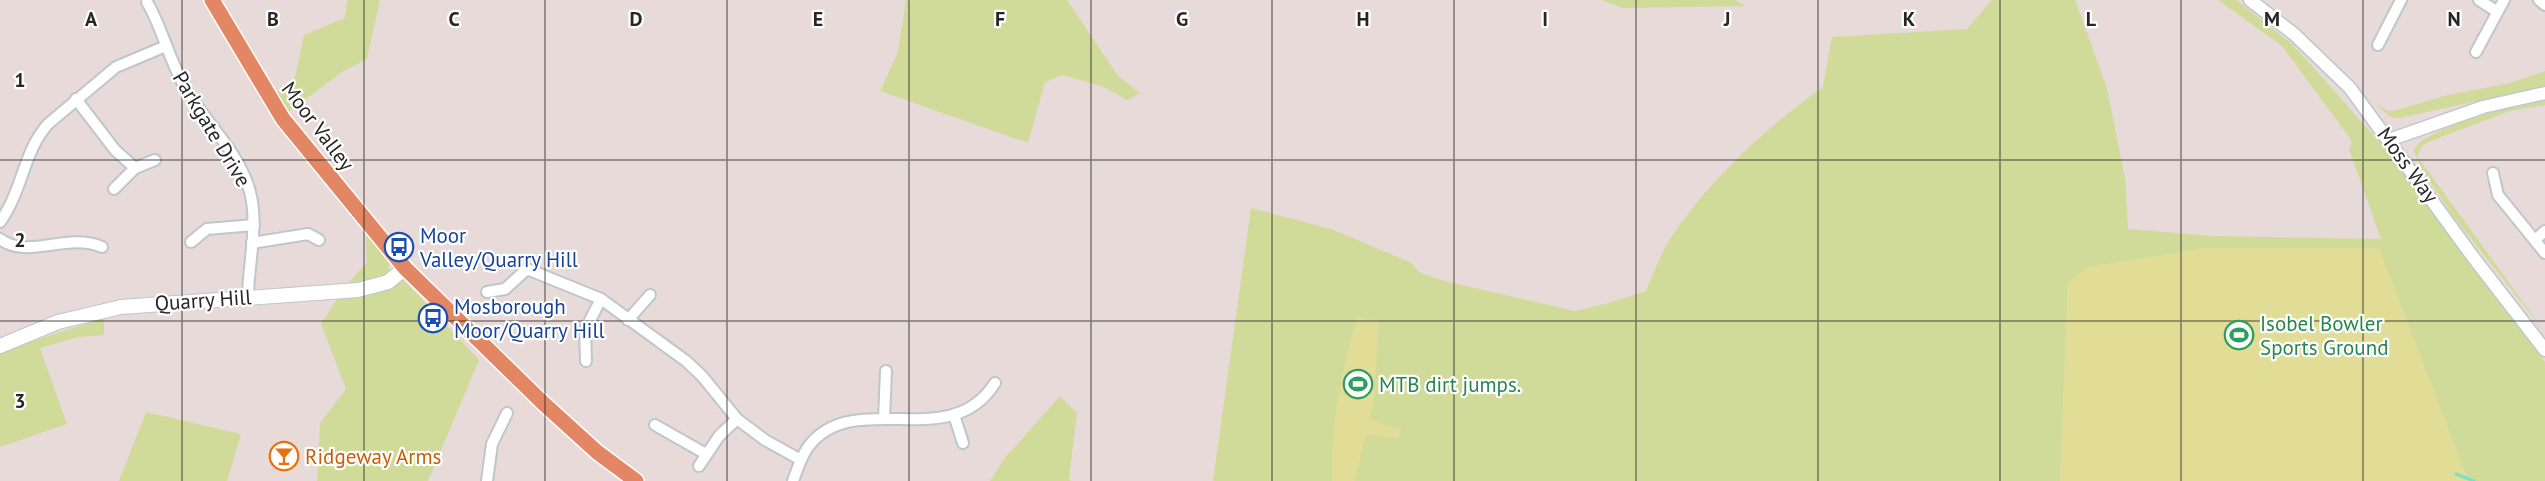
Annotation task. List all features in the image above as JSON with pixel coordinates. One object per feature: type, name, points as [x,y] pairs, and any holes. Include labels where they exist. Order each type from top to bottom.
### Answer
[{"type":"main road","name":"Moor Valley","points":[[212,0],[283,119],[405,268],[543,403],[597,452],[636,481]]},
{"type":"main road","name":"Quarry Hill","points":[[0,346],[58,322],[101,310],[142,304],[374,287],[388,282],[405,268]]},
{"type":"street","name":"Moss Way","points":[[2250,0],[2294,34],[2350,87],[2473,256],[2545,350]]},
{"type":"street","points":[[2378,45],[2401,0]]},
{"type":"street","points":[[2479,0],[2496,11]]},
{"type":"street","points":[[2476,52],[2496,11],[2504,0]]},
{"type":"street","points":[[2539,0],[2545,5]]},
{"type":"street","name":"Parkgate Drive","points":[[147,2],[155,15],[188,94],[222,139],[244,177],[251,199],[254,225],[249,262],[248,298]]},
{"type":"street","points":[[0,222],[20,185],[31,148],[38,135],[76,99],[116,67],[166,46]]},
{"type":"street","points":[[2389,140],[2483,107],[2545,93]]},
{"type":"street","points":[[76,99],[115,150],[135,168]]},
{"type":"street","points":[[114,189],[135,168],[155,160]]},
{"type":"street","points":[[2493,173],[2498,195],[2545,252]]},
{"type":"street","points":[[191,242],[207,229],[254,225]]},
{"type":"street","points":[[2535,240],[2545,231]]},
{"type":"street","points":[[252,243],[308,234],[319,240]]},
{"type":"street","points":[[0,239],[17,248],[68,241],[83,241],[102,247]]},
{"type":"street","points":[[487,292],[505,289],[527,269],[601,299],[686,361],[702,376],[737,419],[765,440],[801,460]]},
{"type":"street","points":[[628,320],[650,295]]},
{"type":"street","points":[[586,361],[585,330],[601,299]]},
{"type":"street","points":[[884,419],[886,371]]},
{"type":"street","points":[[793,481],[801,460],[815,440],[829,429],[848,422],[936,419],[954,415],[983,398],[995,383]]},
{"type":"street","points":[[487,481],[492,444],[507,413]]},
{"type":"street","points":[[954,415],[963,443]]},
{"type":"street","points":[[699,466],[719,436],[737,419]]},
{"type":"street","points":[[655,425],[706,454]]},
{"type":"green space","points":[[347,0],[380,0],[367,59],[342,72],[287,113],[273,96],[295,77],[304,35],[345,18]]},
{"type":"green space","points":[[906,0],[1067,0],[1118,76],[1140,93],[1127,100],[1104,87],[1063,75],[1045,82],[1028,143],[880,91],[898,52]]},
{"type":"green space","points":[[1601,0],[1735,0],[1745,6],[1623,8]]},
{"type":"green space","points":[[1992,0],[2075,0],[2107,88],[2125,178],[2128,229],[2214,236],[2381,239],[2349,149],[2352,141],[2282,46],[2218,0],[2236,0],[2291,43],[2391,155],[2545,362],[2545,481],[2468,481],[2379,249],[2068,282],[2060,481],[1213,481],[1251,208],[1331,229],[1412,263],[1419,272],[1444,281],[1575,311],[1605,304],[1646,291],[1668,242],[1704,194],[1760,137],[1823,87],[1832,37],[1967,29]]},
{"type":"green space","points":[[2545,71],[2545,86],[2399,118],[2389,116],[2377,104],[2387,111],[2393,111],[2448,95],[2510,83]]},
{"type":"green space","points":[[2545,99],[2545,105],[2510,111],[2428,142],[2422,146],[2417,156],[2545,332],[2450,212],[2423,171],[2414,151],[2420,143],[2433,134],[2451,126]]},
{"type":"green space","points":[[366,234],[389,260],[389,270],[382,279],[345,286],[367,263]]},
{"type":"green space","points":[[402,278],[479,360],[428,481],[317,481],[320,423],[346,389],[321,324],[337,299],[371,293]]},
{"type":"green space","points":[[104,318],[104,335],[78,337],[40,348],[67,424],[0,447],[0,354],[29,342]]},
{"type":"green space","points":[[1060,396],[1077,413],[1069,479],[1071,481],[990,481],[1004,459]]},
{"type":"green space","points":[[146,412],[241,434],[227,481],[119,481]]},
{"type":"shaded area","name":"Isobel Bowler Sports Ground","points":[[2205,248],[2379,248],[2468,481],[2060,481],[2068,282],[2087,267]]},
{"type":"shaded area","name":"MTB dirt jumps.","points":[[1357,317],[1379,321],[1374,400],[1370,420],[1401,429],[1399,439],[1366,434],[1355,481],[1332,481],[1333,439],[1338,398]]},
{"type":"waterway","points":[[2456,474],[2474,481]]},
{"type":"place","name":"Moor Valley/Quarry Hill","points":[[399,247]]},
{"type":"place","name":"Mosborough Moor/Quarry Hill","points":[[433,318]]},
{"type":"place","name":"Isobel Bowler Sports Ground","points":[[2239,335]]},
{"type":"place","name":"MTB dirt jumps.","points":[[1358,384]]},
{"type":"place","name":"Ridgeway Arms","points":[[284,456]]}]
